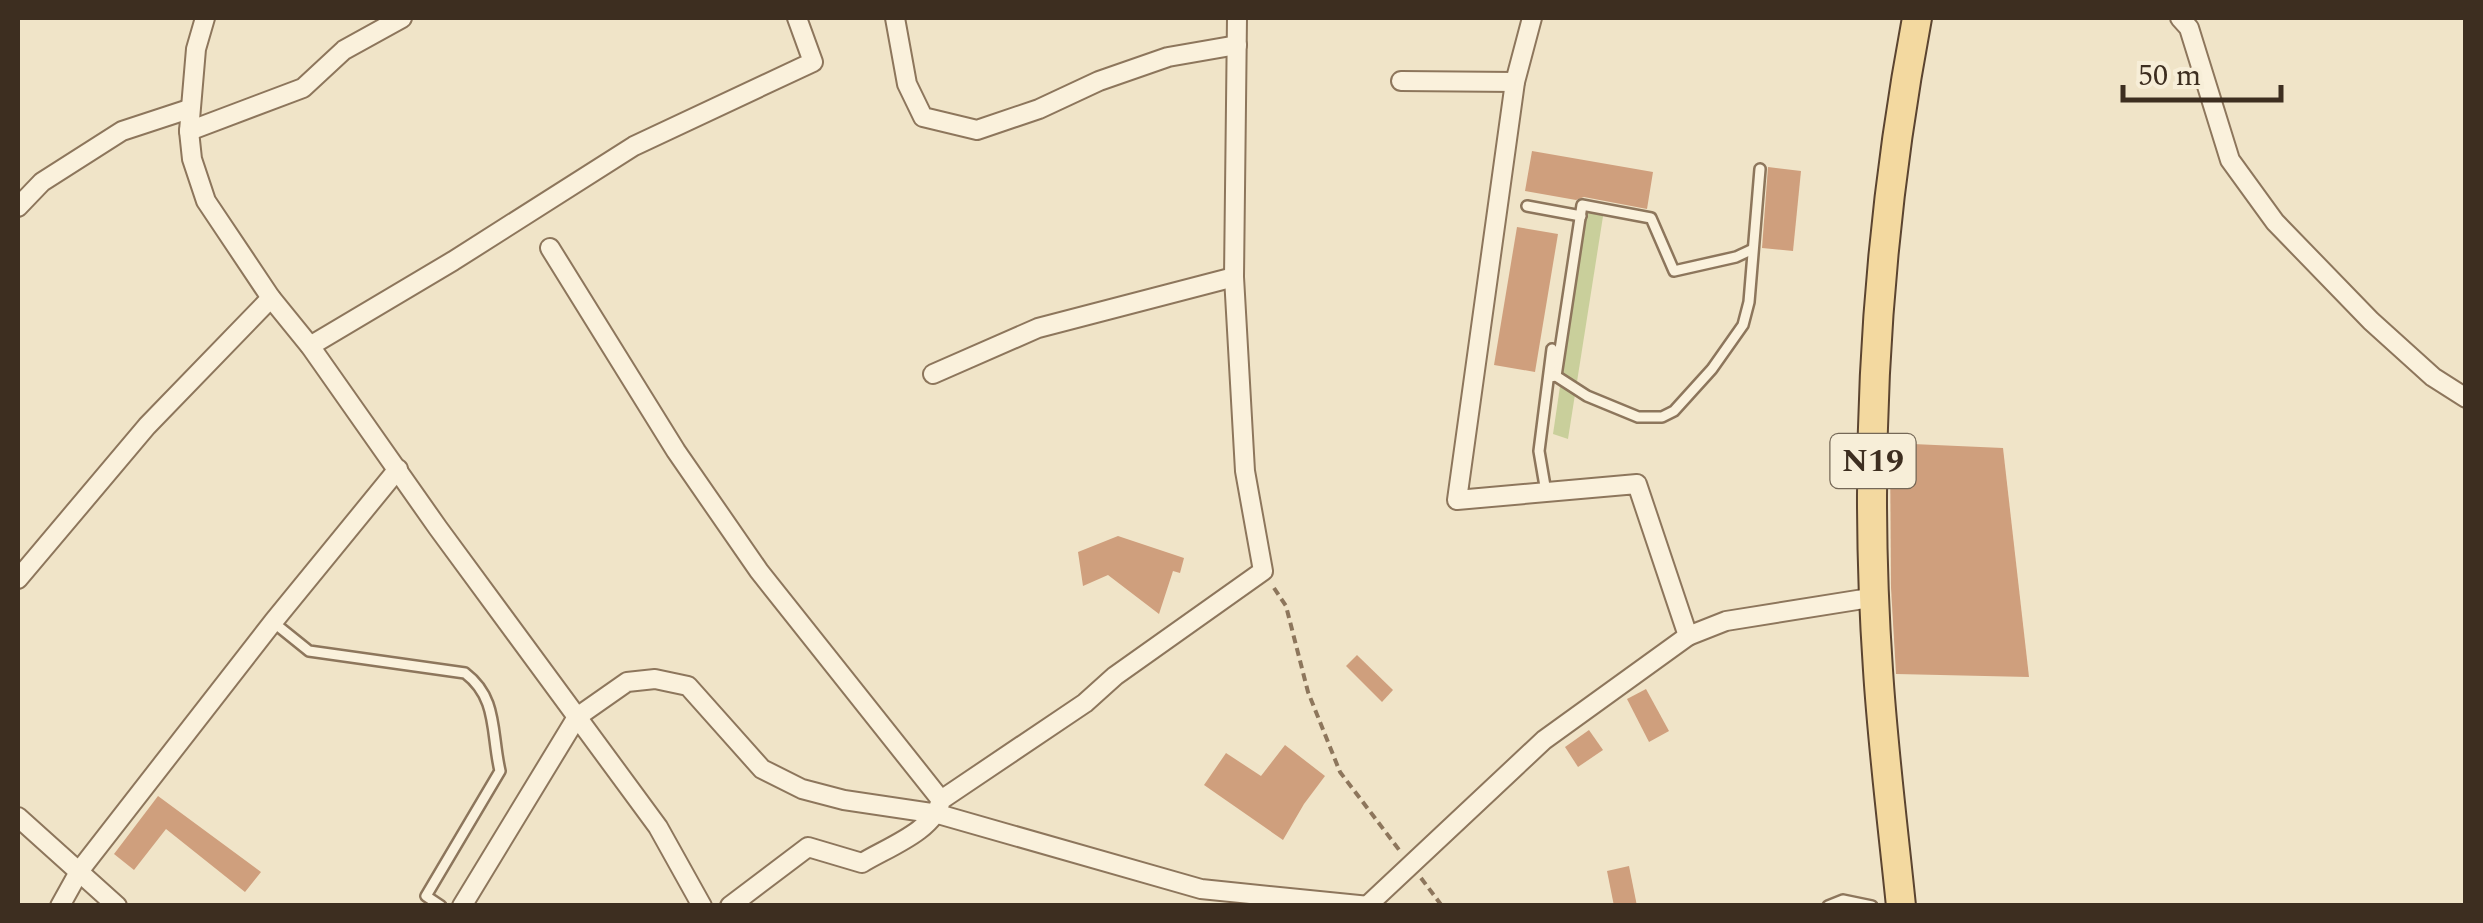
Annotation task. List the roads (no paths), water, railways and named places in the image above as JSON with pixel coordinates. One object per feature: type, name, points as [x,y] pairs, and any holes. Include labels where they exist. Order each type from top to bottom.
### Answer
[{"type":"main road","name":"N19","points":[[1901,906],[1878,670],[1872,480],[1894,146],[1917,18]]},
{"type":"street","points":[[204,18],[188,110],[192,159],[206,202],[271,298],[310,346],[658,828],[702,906]]},
{"type":"street","points":[[189,131],[302,88],[344,50],[402,18]]},
{"type":"street","points":[[310,346],[453,262],[634,146],[813,62],[797,18]]},
{"type":"street","points":[[895,18],[907,84],[923,117],[977,130],[1040,109],[1099,81],[1168,56],[1237,45]]},
{"type":"street","points":[[730,906],[808,847],[862,863],[917,830],[940,807],[1085,703],[1114,676],[1263,572],[1245,471],[1234,277],[1237,18]]},
{"type":"street","points":[[1532,18],[1516,82],[1457,500],[1637,484],[1688,636]]},
{"type":"street","points":[[2180,18],[2189,28],[2230,160],[2275,222],[2371,321],[2434,377],[2466,398]]},
{"type":"street","points":[[1401,80],[1516,82]]},
{"type":"street","points":[[18,207],[42,182],[122,131],[188,110]]},
{"type":"street","points":[[550,248],[676,451],[759,571],[940,807]]},
{"type":"street","points":[[933,374],[1038,328],[1234,277]]},
{"type":"street","points":[[18,579],[147,426],[271,298]]},
{"type":"street","points":[[60,906],[80,870],[398,469]]},
{"type":"street","points":[[462,906],[577,716],[627,682],[671,681],[688,686],[762,768],[802,789],[844,800],[940,807],[1200,889],[1368,906],[1544,740],[1688,636],[1726,621],[1876,597]]},
{"type":"street","points":[[18,817],[118,906]]},
{"type":"lane","points":[[1552,377],[1638,417],[1662,417],[1674,412],[1744,324],[1760,169]]},
{"type":"lane","points":[[1547,494],[1539,451],[1582,204],[1651,218],[1674,271],[1752,250]]},
{"type":"lane","points":[[1526,206],[1581,216]]},
{"type":"lane","points":[[1552,348],[1552,377]]},
{"type":"lane","points":[[273,622],[308,651],[465,673],[481,685],[490,703],[492,738],[500,770],[426,896],[441,906]]},
{"type":"lane","points":[[1828,906],[1843,900],[1872,906]]}]
